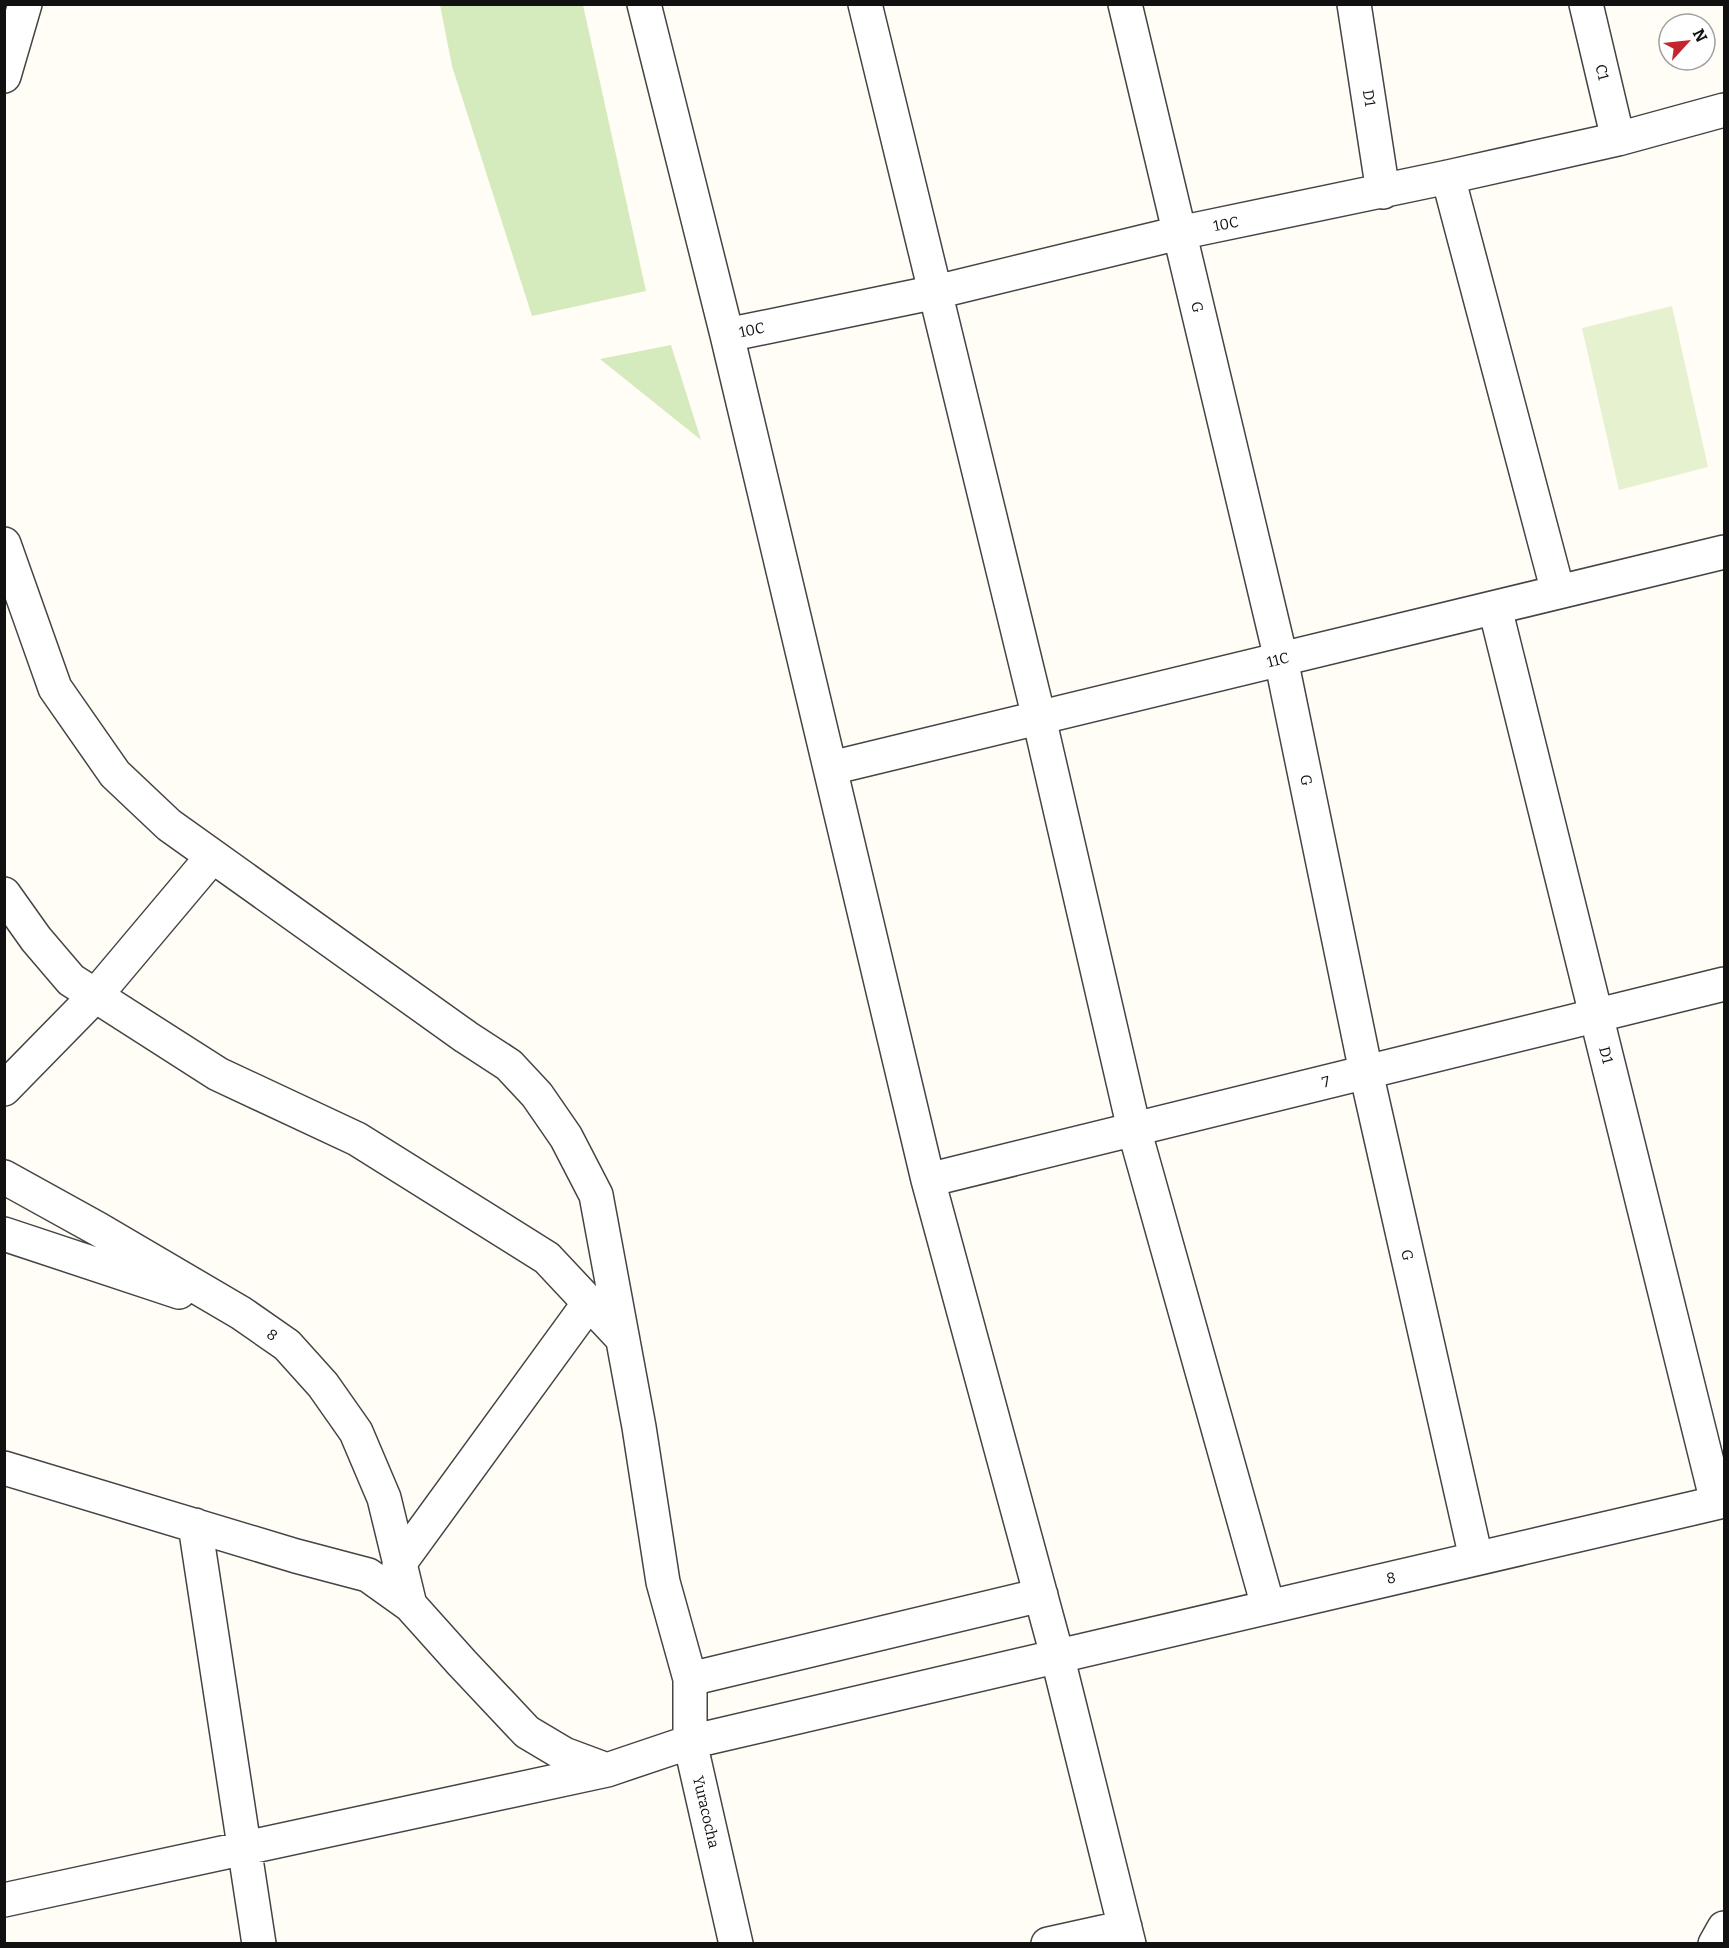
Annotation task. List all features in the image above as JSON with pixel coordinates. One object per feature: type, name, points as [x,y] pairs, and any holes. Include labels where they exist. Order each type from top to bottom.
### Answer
[{"type":"street","points":[[4,76],[25,4]]},
{"type":"street","points":[[644,4],[727,335],[928,1180],[1057,1655],[1127,1935],[1048,1944]]},
{"type":"street","points":[[865,4],[1039,718],[1134,1129],[1268,1606]]},
{"type":"street","name":"G","points":[[1125,4],[1281,659],[1366,1072],[1476,1558]]},
{"type":"street","name":"D1","points":[[1354,4],[1383,192]]},
{"type":"street","name":"C1","points":[[1586,4],[1618,139]]},
{"type":"street","name":"10C","points":[[727,335],[936,292],[1179,233],[1383,192],[1618,139],[1725,110]]},
{"type":"street","points":[[1448,177],[1558,592]]},
{"type":"street","name":"Yuracocha","points":[[4,544],[55,688],[115,774],[169,825],[212,857],[465,1037],[510,1065],[537,1095],[566,1137],[596,1195],[639,1427],[663,1582],[690,1680],[690,1742],[736,1944]]},
{"type":"street","name":"11C","points":[[831,768],[1725,552]]},
{"type":"street","name":"D1","points":[[1495,608],[1596,1015],[1721,1501]]},
{"type":"street","points":[[4,1089],[95,996],[212,857]]},
{"type":"street","points":[[4,894],[36,939],[71,980],[218,1074],[357,1139],[547,1258],[622,1338]]},
{"type":"street","name":"7","points":[[928,1180],[1725,984]]},
{"type":"street","name":"8","points":[[4,1177],[241,1313],[287,1345],[323,1385],[356,1432],[384,1498],[410,1605]]},
{"type":"street","points":[[4,1234],[241,1313]]},
{"type":"street","points":[[399,1564],[589,1303]]},
{"type":"street","points":[[4,1468],[296,1556],[368,1575],[410,1605],[527,1732],[564,1754],[607,1770]]},
{"type":"street","name":"8","points":[[4,1900],[607,1770],[690,1742],[1721,1501]]},
{"type":"street","points":[[195,1525],[259,1944]]},
{"type":"street","points":[[690,1680],[1041,1595]]},
{"type":"street","points":[[1715,1944],[1725,1928]]},
{"type":"green space","points":[[440,5],[583,5],[646,291],[532,316],[452,66]]},
{"type":"green space","points":[[1672,306],[1708,467],[1619,490],[1582,328]]},
{"type":"green space","points":[[671,345],[701,440],[600,359]]}]
